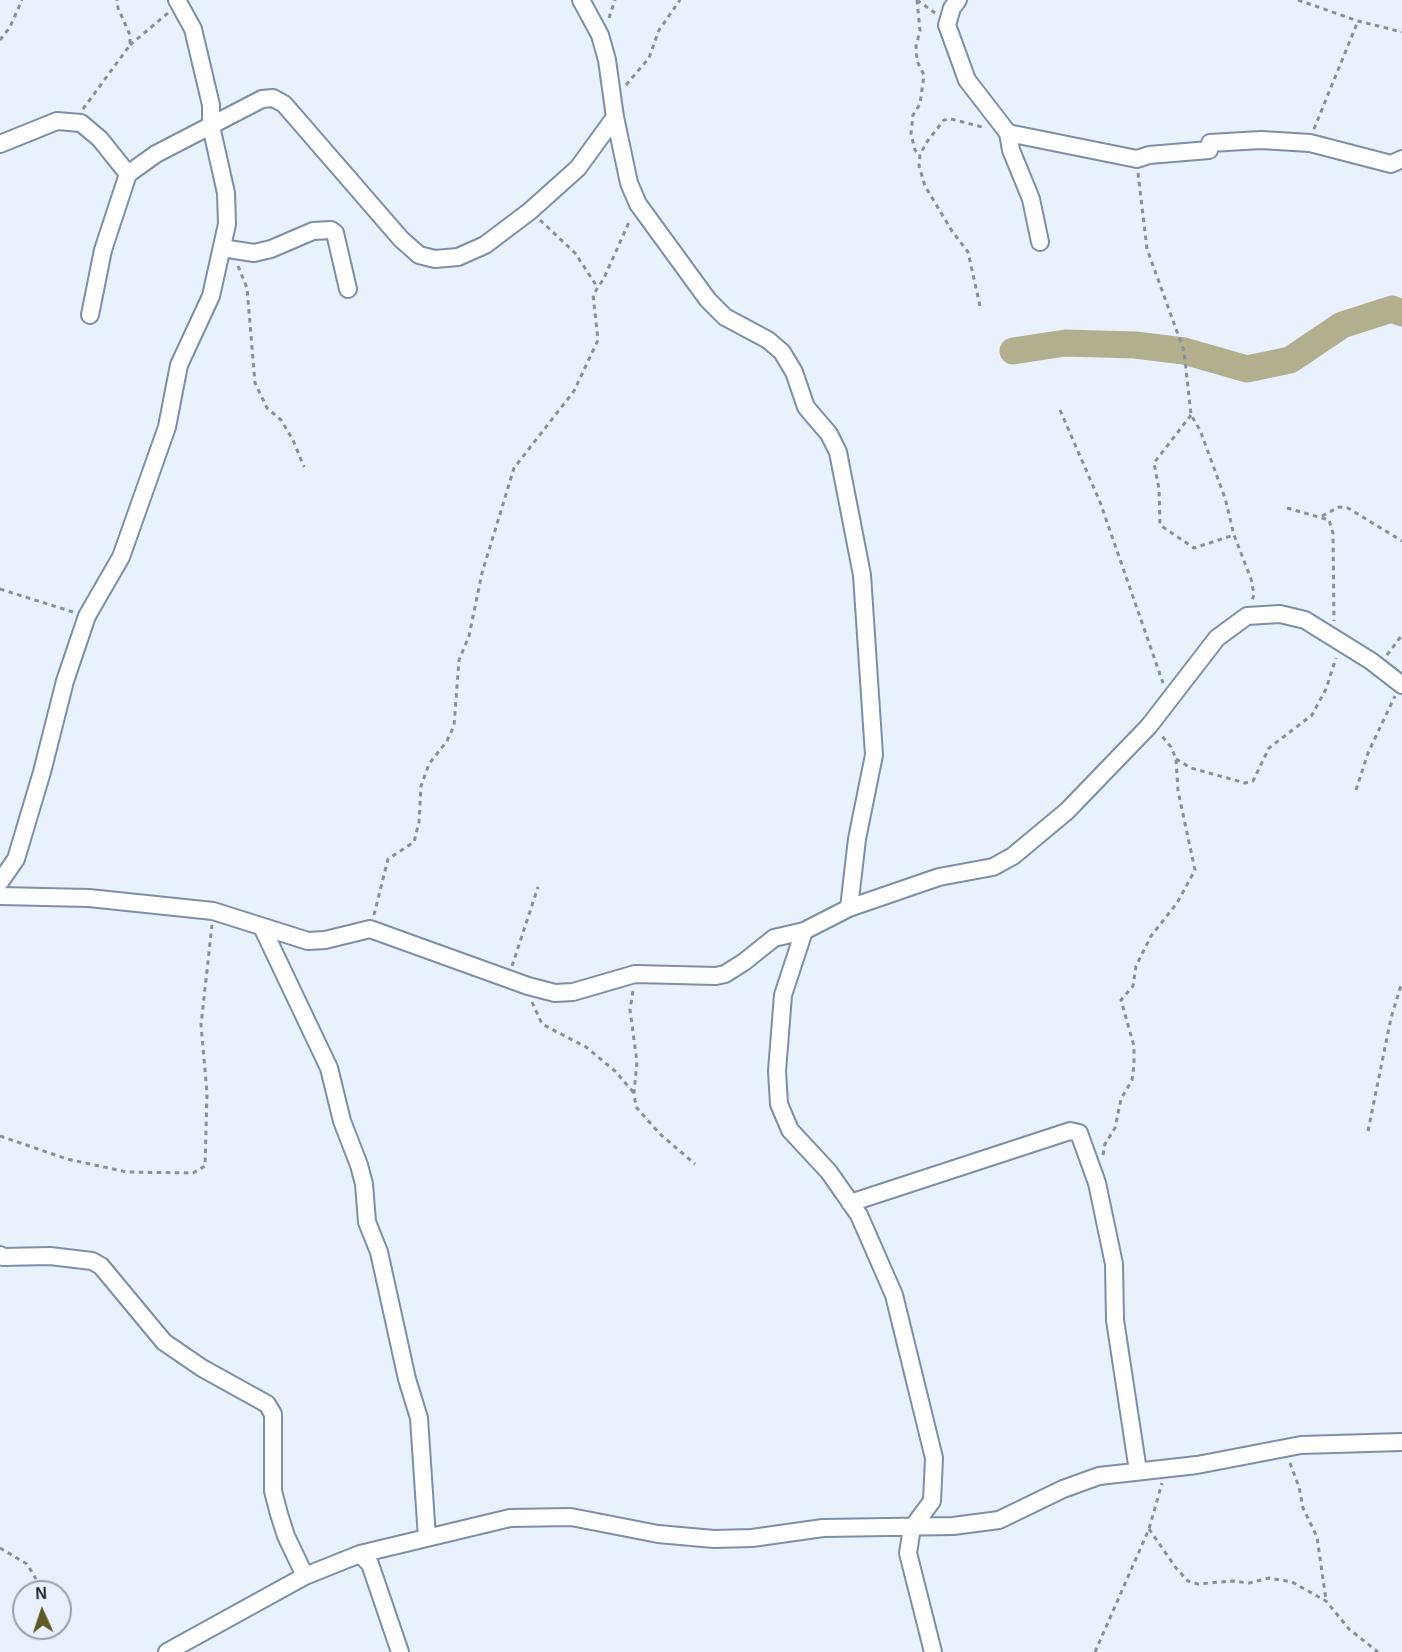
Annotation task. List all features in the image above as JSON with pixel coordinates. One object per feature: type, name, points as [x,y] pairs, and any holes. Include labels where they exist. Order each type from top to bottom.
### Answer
[{"type":"street","points":[[581,0],[600,34],[607,60],[615,117],[629,183],[638,204],[708,300],[725,317],[768,340],[782,352],[794,372],[806,407],[829,434],[838,453],[862,575],[874,755],[858,838],[849,908]]},
{"type":"street","points":[[958,0],[952,8],[946,25],[967,80],[1008,133],[1011,150],[1031,199],[1040,242]]},
{"type":"street","points":[[0,882],[16,859],[42,772],[65,681],[87,616],[121,557],[167,427],[179,365],[211,296],[227,249],[226,193],[211,126],[211,105],[193,29],[178,1]]},
{"type":"street","points":[[90,315],[103,250],[128,174],[156,154],[262,99],[273,98],[284,104],[401,239],[419,255],[435,259],[458,257],[485,245],[530,211],[578,168],[615,117]]},
{"type":"street","points":[[0,144],[57,121],[81,123],[100,139],[128,174]]},
{"type":"street","points":[[1008,133],[1137,159],[1149,155],[1209,150],[1210,143],[1261,140],[1310,142],[1390,164],[1402,159]]},
{"type":"street","points":[[227,249],[254,253],[272,249],[313,231],[331,230],[335,233],[348,289]]},
{"type":"street","points":[[0,896],[89,898],[213,910],[308,941],[325,940],[355,930],[370,929],[528,986],[555,993],[573,992],[635,974],[725,974],[774,938],[804,930],[849,908],[939,877],[993,867],[1013,856],[1066,811],[1144,731],[1170,701],[1217,638],[1247,616],[1280,614],[1305,620],[1402,684]]},
{"type":"street","points":[[262,927],[328,1068],[342,1121],[359,1165],[364,1184],[367,1222],[379,1252],[407,1379],[419,1418],[427,1538]]},
{"type":"street","points":[[804,930],[783,995],[777,1071],[779,1104],[790,1130],[829,1172],[867,1230],[894,1295],[934,1458],[932,1501],[912,1528],[908,1553],[933,1652]]},
{"type":"street","points":[[850,1203],[1070,1131],[1079,1133],[1097,1183],[1114,1264],[1115,1320],[1138,1470]]},
{"type":"street","points":[[0,1255],[50,1256],[92,1261],[101,1266],[164,1342],[202,1368],[267,1404],[273,1414],[271,1453],[277,1506],[286,1536],[306,1576]]},
{"type":"street","points":[[167,1652],[306,1576],[360,1554],[467,1527],[533,1516],[571,1517],[658,1534],[714,1539],[752,1538],[823,1528],[953,1527],[999,1520],[1063,1489],[1099,1476],[1197,1465],[1286,1447],[1402,1442]]},
{"type":"street","points":[[360,1554],[370,1564],[400,1652]]},
{"type":"path","points":[[0,40],[10,27],[22,0]]},
{"type":"path","points":[[117,0],[118,8],[130,35],[130,45]]},
{"type":"path","points":[[620,93],[649,58],[659,30],[680,0]]},
{"type":"path","points":[[917,0],[934,11],[946,25]]},
{"type":"path","points":[[917,0],[920,32],[916,46],[917,60],[924,75],[920,104],[913,115],[911,134],[915,150],[920,155]]},
{"type":"path","points":[[1298,0],[1358,21],[1402,33]]},
{"type":"path","points":[[81,123],[86,102],[130,45],[178,1]]},
{"type":"path","points":[[1310,142],[1323,104],[1358,21]]},
{"type":"path","points":[[980,306],[968,252],[952,231],[925,186],[920,155],[926,142],[944,120],[951,119],[1008,133]]},
{"type":"path","points":[[1137,159],[1147,249],[1184,351],[1191,415],[1200,430],[1225,498],[1234,535],[1251,579],[1254,594],[1247,616]]},
{"type":"path","points":[[370,929],[388,859],[414,843],[419,822],[421,786],[429,764],[447,741],[454,726],[459,660],[469,636],[482,573],[513,468],[574,391],[598,340],[593,295],[638,204]]},
{"type":"path","points":[[530,211],[575,253],[598,288]]},
{"type":"path","points":[[227,249],[247,288],[255,383],[267,408],[281,420],[293,440],[304,466]]},
{"type":"path","points":[[1060,411],[1107,522],[1170,701]]},
{"type":"path","points":[[1191,415],[1154,463],[1159,489],[1161,525],[1194,548],[1234,535]]},
{"type":"path","points":[[1322,516],[1339,507],[1348,508],[1402,541]]},
{"type":"path","points":[[1176,759],[1191,768],[1245,783],[1253,781],[1269,748],[1312,715],[1326,689],[1338,640],[1333,533],[1329,520],[1322,516],[1287,508]]},
{"type":"path","points":[[0,589],[87,616]]},
{"type":"path","points":[[1379,667],[1402,635]]},
{"type":"path","points":[[1356,790],[1368,753],[1402,684]]},
{"type":"path","points":[[1097,1183],[1105,1144],[1114,1128],[1117,1112],[1132,1080],[1134,1065],[1134,1046],[1121,1000],[1133,986],[1136,966],[1151,936],[1177,903],[1195,870],[1178,791],[1176,759],[1164,737],[1157,732],[1144,731]]},
{"type":"path","points":[[508,979],[538,887]]},
{"type":"path","points":[[0,1136],[67,1159],[127,1172],[193,1173],[205,1166],[207,1093],[201,1025],[213,910]]},
{"type":"path","points":[[635,974],[630,1010],[637,1062],[634,1094],[638,1110],[647,1122],[695,1164]]},
{"type":"path","points":[[1368,1131],[1380,1082],[1391,1018],[1402,982]]},
{"type":"path","points":[[528,986],[535,1012],[542,1024],[586,1047],[615,1071],[634,1094]]},
{"type":"path","points":[[1286,1447],[1299,1486],[1303,1508],[1317,1537],[1326,1601]]},
{"type":"path","points":[[1095,1652],[1149,1529],[1167,1467]]},
{"type":"path","points":[[1149,1529],[1176,1568],[1188,1581],[1198,1584],[1232,1581],[1249,1583],[1269,1578],[1292,1582],[1326,1601],[1348,1629],[1378,1652]]},
{"type":"path","points":[[0,1548],[27,1564],[36,1579]]},
{"type":"waterway","points":[[1013,351],[1065,343],[1135,345],[1184,351],[1247,369],[1290,360],[1342,325],[1392,309],[1402,313]]}]
